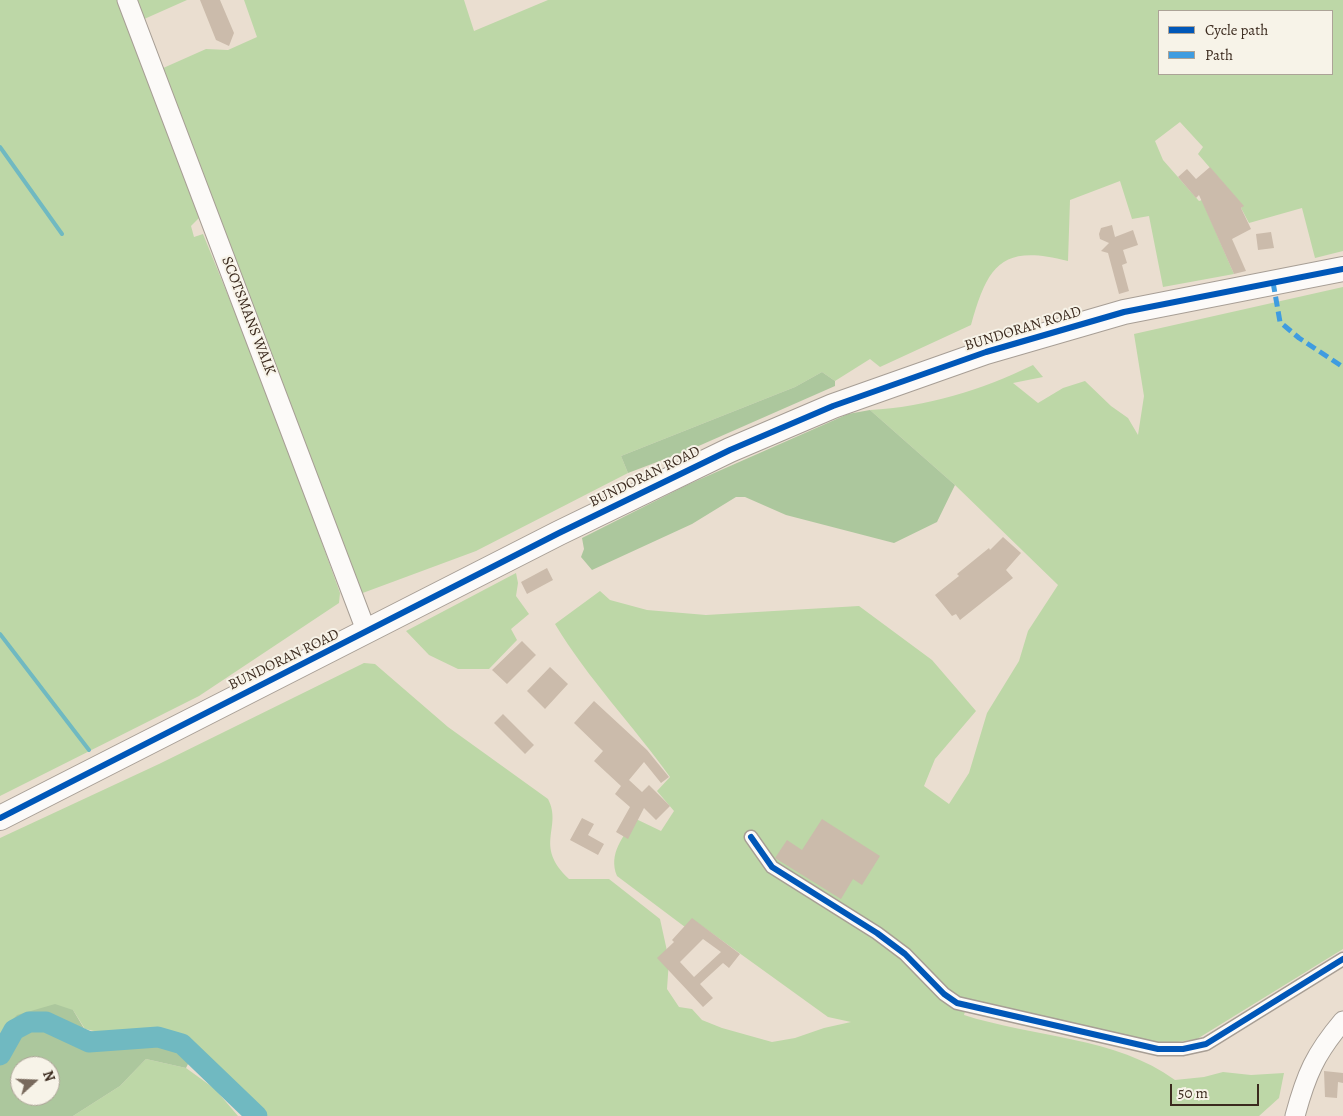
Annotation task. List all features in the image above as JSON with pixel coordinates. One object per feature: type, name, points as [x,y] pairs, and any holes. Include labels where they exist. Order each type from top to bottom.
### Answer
[{"type":"highway","name":"BUNDORAN ROAD","points":[[0,818],[367,633],[559,533],[730,450],[833,406],[978,355],[1124,312],[1343,269]]},
{"type":"street","name":"SCOTSMANS WALK","points":[[127,0],[367,633]]},
{"type":"street","points":[[751,836],[772,867],[877,933],[905,954],[944,994],[957,1003],[1158,1049],[1183,1049],[1206,1044],[1343,959]]},
{"type":"street","points":[[1295,1116],[1305,1079],[1323,1044],[1343,1021]]},
{"type":"green space","points":[[0,0],[117,0],[199,218],[191,226],[194,237],[203,234],[271,401],[340,593],[339,603],[199,696],[0,796]]},
{"type":"green space","points":[[134,0],[187,0],[142,20]]},
{"type":"green space","points":[[244,0],[464,0],[474,31],[548,0],[1343,0],[1343,251],[1315,258],[1302,208],[1249,223],[1241,208],[1243,206],[1198,154],[1203,147],[1180,122],[1155,141],[1163,160],[1199,201],[1202,200],[1234,274],[1163,287],[1149,216],[1132,219],[1120,181],[1070,200],[1068,261],[1046,256],[1027,255],[1013,258],[1001,264],[992,273],[984,287],[971,325],[880,367],[870,359],[835,381],[822,372],[795,387],[621,456],[628,473],[476,551],[360,594],[315,469],[161,69],[206,49],[228,50],[257,37]]},
{"type":"green space","points":[[1343,287],[1343,949],[1197,1039],[1165,1044],[968,1001],[964,1015],[1101,1046],[1152,1066],[1175,1080],[1204,1077],[1223,1072],[1251,1075],[1284,1073],[1279,1098],[1259,1116],[268,1116],[239,1092],[196,1048],[178,1039],[121,1037],[85,1029],[73,1010],[9,1022],[0,1033],[0,838],[159,764],[364,663],[375,664],[448,727],[548,799],[553,819],[550,846],[558,867],[569,879],[609,879],[660,919],[669,960],[667,989],[679,1007],[692,1009],[702,1020],[722,1028],[772,1042],[795,1038],[824,1028],[851,1022],[828,1017],[706,929],[692,920],[685,927],[617,876],[614,860],[618,846],[636,819],[661,831],[674,811],[657,791],[670,777],[596,683],[555,624],[600,591],[610,600],[647,610],[706,615],[859,606],[932,660],[976,711],[935,759],[924,786],[949,804],[969,773],[987,713],[1019,661],[1028,631],[1058,585],[955,485],[870,410],[912,405],[953,396],[994,382],[1033,365],[1043,377],[1013,383],[1038,403],[1063,388],[1085,381],[1111,406],[1128,418],[1138,435],[1144,396],[1134,334]]},
{"type":"green space","points":[[822,372],[835,381],[835,386],[694,448],[628,473],[621,456],[795,387]]},
{"type":"green space","points":[[870,410],[955,485],[937,522],[894,543],[786,515],[745,497],[736,497],[692,524],[592,570],[581,557],[584,549],[582,538],[687,485],[848,414]]},
{"type":"green space","points":[[516,573],[518,583],[516,596],[529,614],[511,629],[517,640],[489,669],[458,669],[429,655],[406,631]]},
{"type":"green space","points":[[55,1004],[73,1010],[85,1030],[121,1037],[178,1039],[196,1048],[186,1068],[146,1059],[120,1086],[73,1116],[0,1116],[0,1033],[17,1015]]},
{"type":"green space","points":[[146,1059],[186,1068],[215,1089],[238,1116],[73,1116],[120,1086]]},
{"type":"building","points":[[200,0],[220,0],[234,33],[229,46],[216,40]]},
{"type":"building","points":[[1210,167],[1244,206],[1241,208],[1251,229],[1232,239],[1246,271],[1234,274],[1199,195],[1196,198],[1178,177],[1187,169],[1196,179]]},
{"type":"building","points":[[1112,225],[1115,237],[1133,230],[1138,245],[1123,250],[1127,263],[1122,265],[1129,291],[1119,294],[1108,253],[1101,251],[1109,243],[1100,239],[1099,234],[1101,228]]},
{"type":"building","points":[[1271,232],[1274,248],[1258,250],[1256,234]]},
{"type":"building","points":[[1003,537],[1021,553],[1006,570],[1013,578],[960,620],[956,614],[952,616],[935,595],[959,576],[957,574],[989,548],[990,550]]},
{"type":"building","points":[[547,568],[553,580],[527,594],[521,582]]},
{"type":"building","points":[[522,641],[536,655],[507,684],[492,670]]},
{"type":"building","points":[[550,667],[568,684],[545,709],[527,691]]},
{"type":"building","points":[[594,701],[647,750],[669,777],[661,783],[644,762],[629,780],[642,792],[649,785],[670,806],[656,820],[644,808],[628,839],[616,832],[630,807],[615,794],[621,786],[594,761],[603,751],[574,723]]},
{"type":"building","points":[[503,714],[534,745],[525,754],[494,723]]},
{"type":"building","points":[[582,818],[594,824],[588,835],[604,844],[598,855],[570,840]]},
{"type":"building","points":[[822,819],[880,856],[862,885],[853,879],[841,899],[775,858],[787,840],[802,850]]},
{"type":"building","points":[[692,918],[740,954],[729,968],[723,963],[700,984],[713,998],[703,1007],[657,958],[674,942],[672,940]],"holes":[[[703,939],[721,952],[694,977],[680,962]]]},
{"type":"building","points":[[1324,1071],[1343,1073],[1343,1083],[1338,1082],[1337,1098],[1325,1097]]},
{"type":"waterway","points":[[0,147],[62,234]]},
{"type":"waterway","points":[[0,634],[89,750]]},
{"type":"waterway","points":[[0,1055],[14,1030],[29,1022],[46,1022],[89,1042],[158,1037],[182,1044],[257,1116]]},
{"type":"marked path","points":[[1273,282],[1280,322],[1299,338],[1343,367]]},
{"type":"cycle path","points":[[0,818],[559,533],[730,450],[833,406],[986,352],[1124,312],[1343,269]]},
{"type":"cycle path","points":[[751,837],[772,867],[877,933],[905,954],[944,994],[957,1003],[1158,1049],[1183,1049],[1206,1044],[1343,959]]}]
